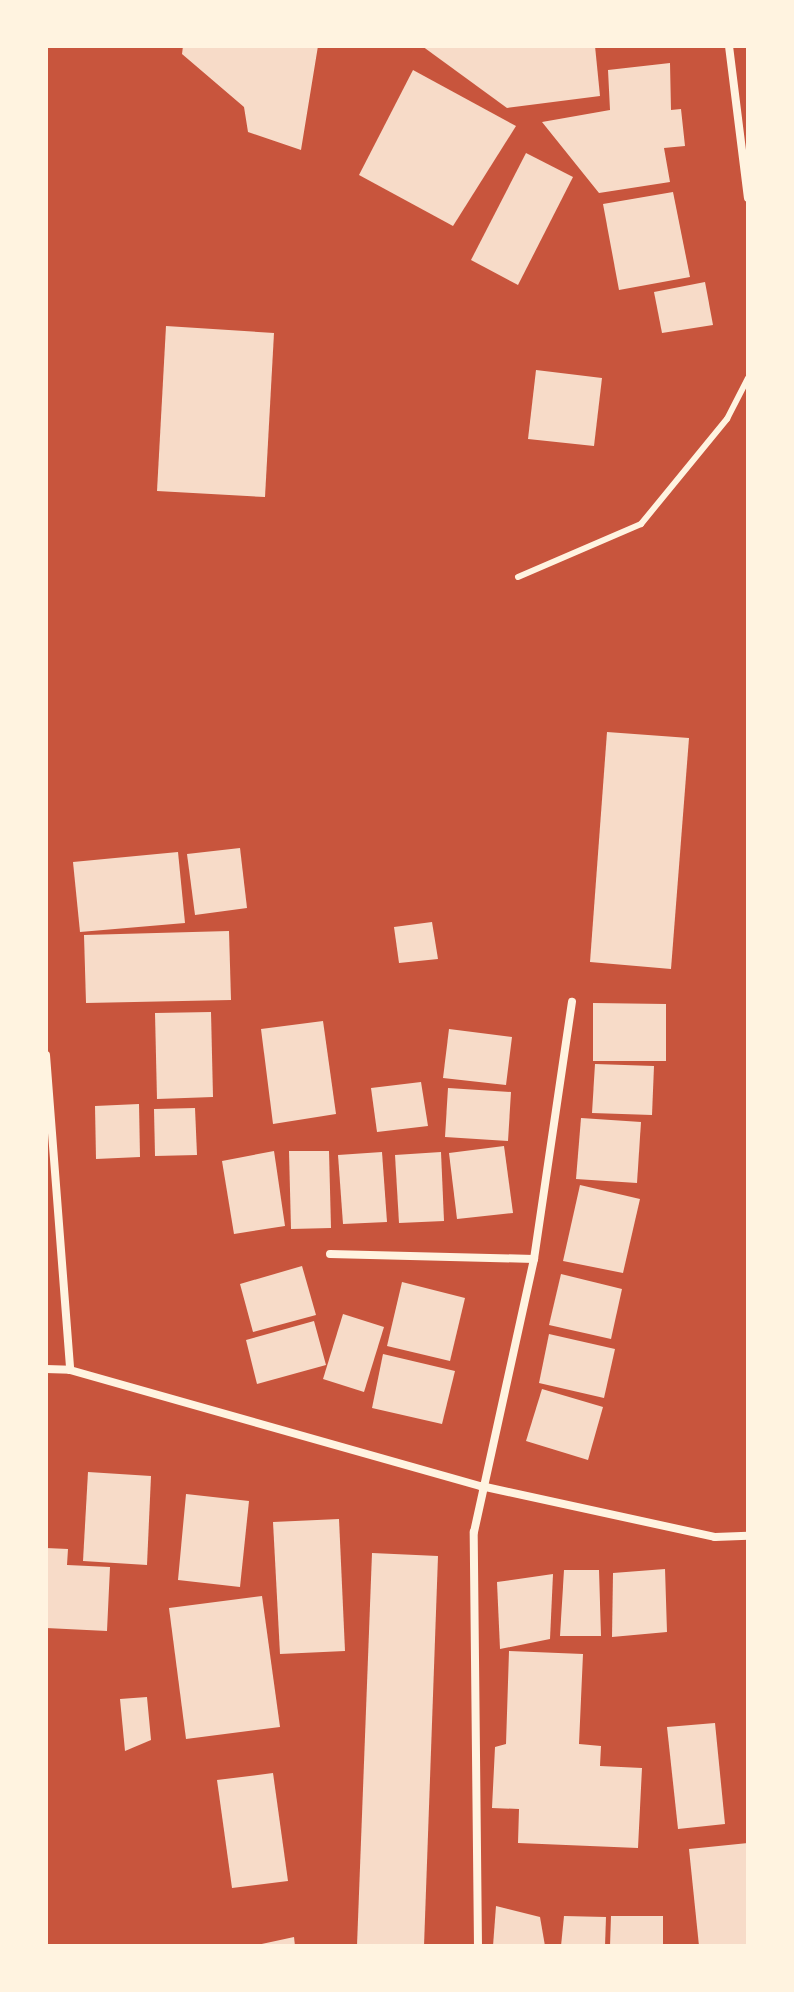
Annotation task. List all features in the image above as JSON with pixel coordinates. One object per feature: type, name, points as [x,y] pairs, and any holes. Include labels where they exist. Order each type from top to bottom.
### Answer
[{"type":"street","points":[[729,46],[748,198]]},
{"type":"street","points":[[478,1946],[474,1532],[481,1486],[534,1259],[572,1002]]},
{"type":"street","points":[[46,1055],[70,1370]]},
{"type":"street","points":[[330,1254],[534,1259]]},
{"type":"street","points":[[46,1369],[70,1370],[481,1486],[715,1537],[748,1536]]},
{"type":"lane","points":[[518,577],[641,524],[727,419],[748,378]]},
{"type":"building","points":[[183,46],[318,46],[301,150],[248,132],[244,107],[182,54]]},
{"type":"building","points":[[422,46],[595,46],[600,96],[507,108]]},
{"type":"building","points":[[670,63],[671,110],[681,109],[685,146],[664,148],[670,182],[599,193],[542,122],[610,110],[608,70]]},
{"type":"building","points":[[413,70],[516,126],[453,226],[359,175]]},
{"type":"building","points":[[526,153],[573,177],[518,285],[471,260]]},
{"type":"building","points":[[673,192],[690,277],[619,290],[603,204]]},
{"type":"building","points":[[705,282],[713,325],[662,333],[654,292]]},
{"type":"building","points":[[166,326],[274,333],[265,497],[157,491]]},
{"type":"building","points":[[536,370],[602,378],[594,446],[528,439]]},
{"type":"building","points":[[607,732],[689,738],[671,969],[590,962]]},
{"type":"building","points":[[240,848],[247,908],[195,915],[187,854]]},
{"type":"building","points":[[178,852],[185,923],[80,932],[73,862]]},
{"type":"building","points":[[432,922],[438,959],[399,963],[394,927]]},
{"type":"building","points":[[229,931],[231,1000],[86,1003],[84,935]]},
{"type":"building","points":[[593,1003],[666,1004],[666,1061],[593,1061]]},
{"type":"building","points":[[211,1012],[213,1097],[157,1099],[155,1013]]},
{"type":"building","points":[[323,1021],[336,1114],[273,1124],[261,1029]]},
{"type":"building","points":[[449,1029],[512,1037],[506,1085],[443,1078]]},
{"type":"building","points":[[595,1064],[654,1066],[652,1115],[592,1113]]},
{"type":"building","points":[[421,1082],[428,1126],[377,1132],[371,1088]]},
{"type":"building","points":[[448,1088],[511,1092],[508,1141],[445,1137]]},
{"type":"building","points":[[139,1104],[140,1157],[96,1159],[95,1106]]},
{"type":"building","points":[[195,1108],[197,1155],[155,1156],[154,1109]]},
{"type":"building","points":[[581,1118],[641,1122],[637,1183],[576,1179]]},
{"type":"building","points":[[504,1146],[513,1213],[457,1219],[449,1153]]},
{"type":"building","points":[[274,1151],[285,1226],[234,1234],[222,1161]]},
{"type":"building","points":[[289,1151],[329,1151],[331,1228],[291,1229]]},
{"type":"building","points":[[382,1152],[387,1222],[343,1224],[338,1155]]},
{"type":"building","points":[[441,1152],[444,1221],[399,1223],[395,1155]]},
{"type":"building","points":[[580,1185],[640,1199],[623,1273],[563,1261]]},
{"type":"building","points":[[302,1266],[316,1315],[253,1332],[240,1284]]},
{"type":"building","points":[[561,1274],[622,1289],[611,1339],[549,1325]]},
{"type":"building","points":[[402,1282],[465,1298],[450,1361],[387,1346]]},
{"type":"building","points":[[343,1314],[384,1327],[364,1392],[323,1379]]},
{"type":"building","points":[[314,1321],[326,1365],[257,1384],[246,1340]]},
{"type":"building","points":[[549,1334],[615,1349],[604,1398],[539,1383]]},
{"type":"building","points":[[383,1354],[455,1371],[442,1424],[372,1408]]},
{"type":"building","points":[[542,1389],[603,1407],[588,1460],[526,1441]]},
{"type":"building","points":[[88,1472],[151,1476],[147,1565],[83,1561]]},
{"type":"building","points":[[186,1494],[249,1501],[240,1587],[178,1580]]},
{"type":"building","points":[[339,1519],[345,1651],[280,1654],[273,1522]]},
{"type":"building","points":[[46,1548],[68,1549],[67,1565],[110,1567],[107,1631],[46,1628]]},
{"type":"building","points":[[372,1553],[438,1556],[424,1946],[357,1946]]},
{"type":"building","points":[[665,1569],[667,1632],[612,1637],[613,1573]]},
{"type":"building","points":[[564,1570],[599,1570],[601,1636],[560,1636]]},
{"type":"building","points":[[553,1574],[550,1639],[500,1649],[497,1582]]},
{"type":"building","points":[[262,1596],[280,1727],[186,1739],[169,1608]]},
{"type":"building","points":[[509,1651],[583,1654],[579,1744],[601,1746],[600,1766],[642,1768],[638,1848],[518,1843],[519,1809],[492,1808],[495,1747],[506,1744]]},
{"type":"building","points":[[147,1697],[151,1740],[125,1751],[120,1699]]},
{"type":"building","points":[[715,1723],[725,1824],[678,1829],[667,1727]]},
{"type":"building","points":[[273,1773],[288,1881],[232,1888],[217,1780]]},
{"type":"building","points":[[748,1843],[748,1946],[699,1946],[689,1849]]},
{"type":"building","points":[[496,1906],[540,1917],[545,1946],[493,1946]]},
{"type":"building","points":[[564,1916],[606,1917],[605,1946],[561,1946]]},
{"type":"building","points":[[611,1916],[663,1916],[663,1946],[610,1946]]},
{"type":"building","points":[[294,1937],[295,1946],[257,1946],[257,1945]]}]
